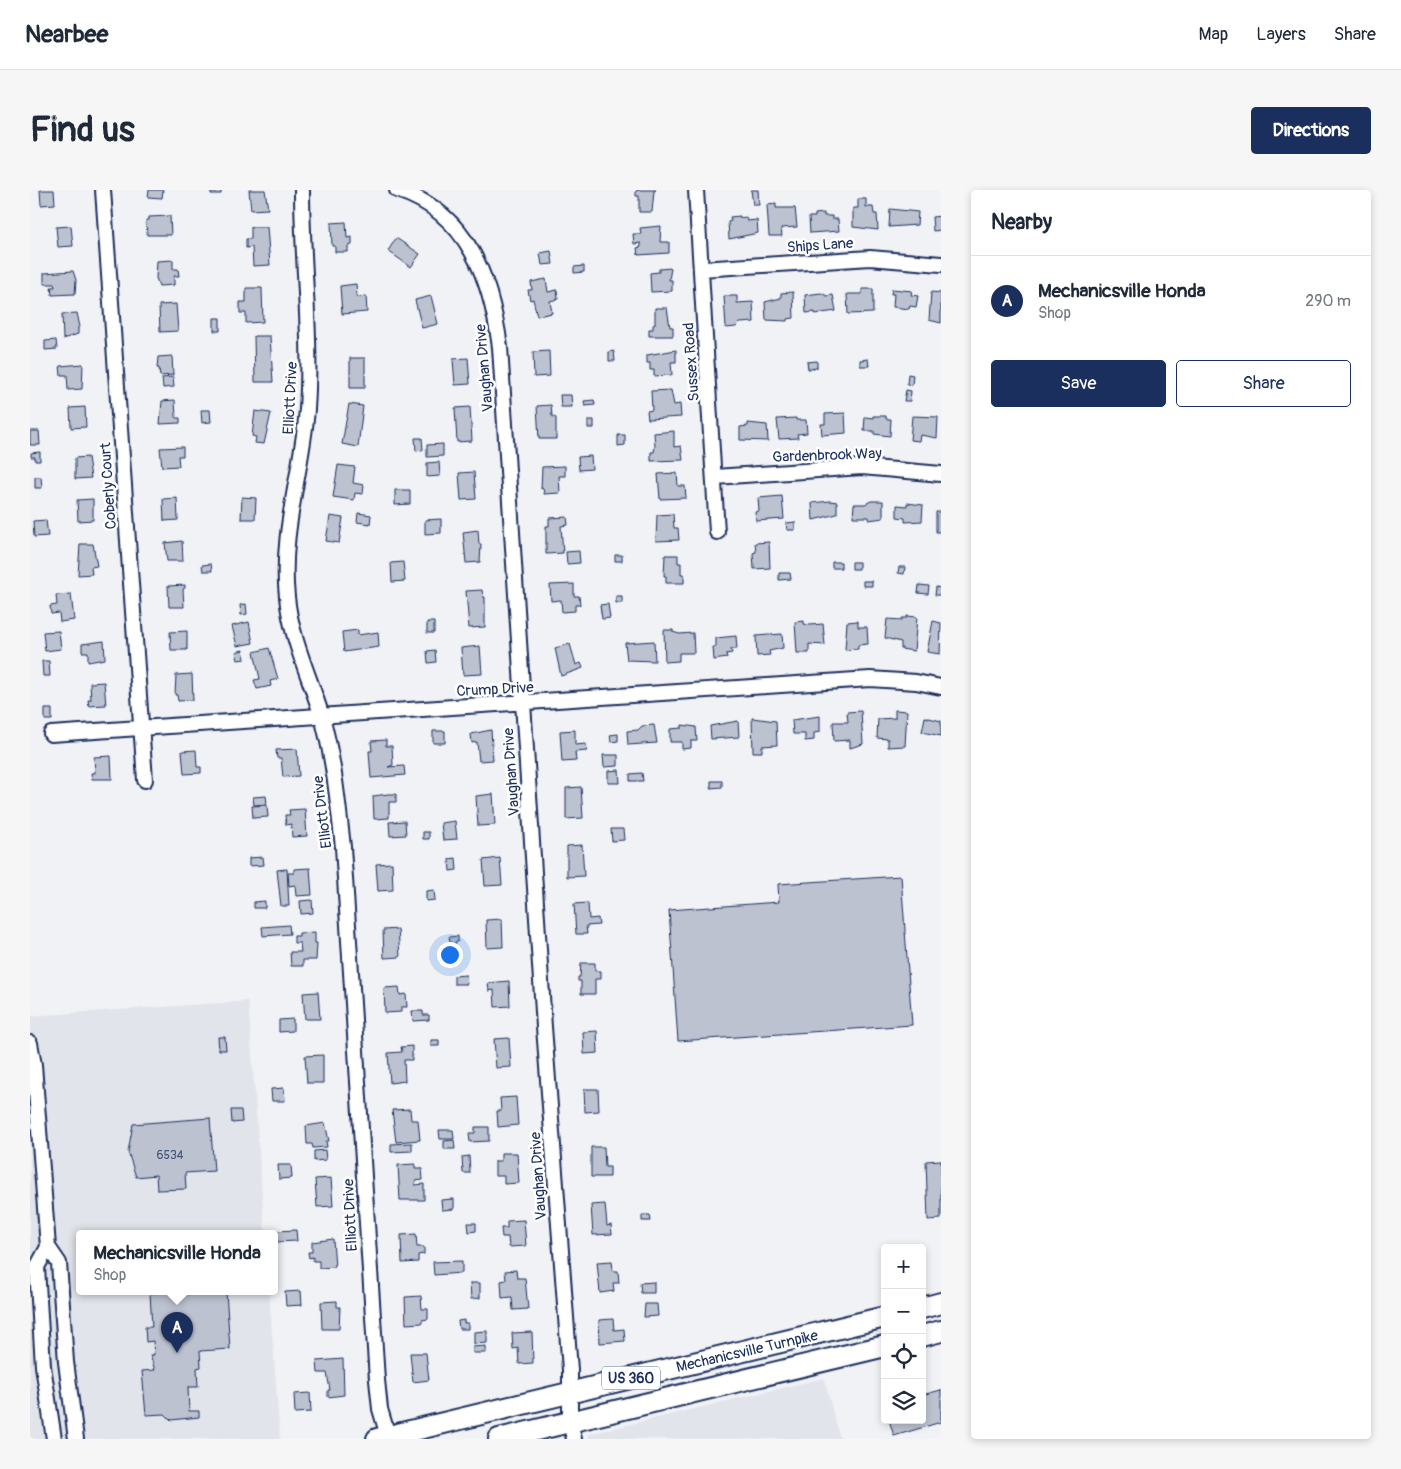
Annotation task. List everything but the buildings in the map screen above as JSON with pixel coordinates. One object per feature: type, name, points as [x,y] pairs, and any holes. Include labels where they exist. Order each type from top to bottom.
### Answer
[{"type":"highway","points":[[926,1307],[941,1303]]},
{"type":"highway","name":"Mechanicsville Turnpike","points":[[382,1438],[881,1318]]},
{"type":"highway","points":[[926,1335],[941,1331]]},
{"type":"highway","name":"Mechanicsville Turnpike","points":[[499,1439],[572,1431],[881,1347]]},
{"type":"street","name":"Coberly Court","points":[[103,190],[145,780]]},
{"type":"street","name":"Elliott Drive","points":[[302,190],[308,395],[299,474],[288,531],[285,578],[293,631],[321,716],[330,751],[343,847],[382,1438]]},
{"type":"street","name":"Vaughan Drive","points":[[397,190],[419,200],[453,226],[477,258],[491,297],[500,347],[572,1431]]},
{"type":"street","name":"Sussex Road","points":[[696,190],[717,532]]},
{"type":"street","name":"Ships Lane","points":[[701,270],[870,258],[941,264]]},
{"type":"street","name":"Gardenbrook Way","points":[[714,476],[862,467],[941,474]]},
{"type":"street","name":"Crump Drive","points":[[51,734],[870,680],[916,682],[941,687]]},
{"type":"street","points":[[30,1043],[34,1065],[48,1247],[59,1263],[66,1362],[76,1439]]},
{"type":"street","points":[[48,1247],[37,1267],[43,1366],[54,1439]]},
{"type":"shaded area","points":[[248,1001],[265,1230],[76,1230],[76,1295],[269,1295],[280,1439],[30,1439],[30,1016]]},
{"type":"shaded area","points":[[824,1378],[840,1439],[588,1439],[589,1434]]},
{"type":"place","name":"Mechanicsville Honda","points":[[177,1353]]}]
